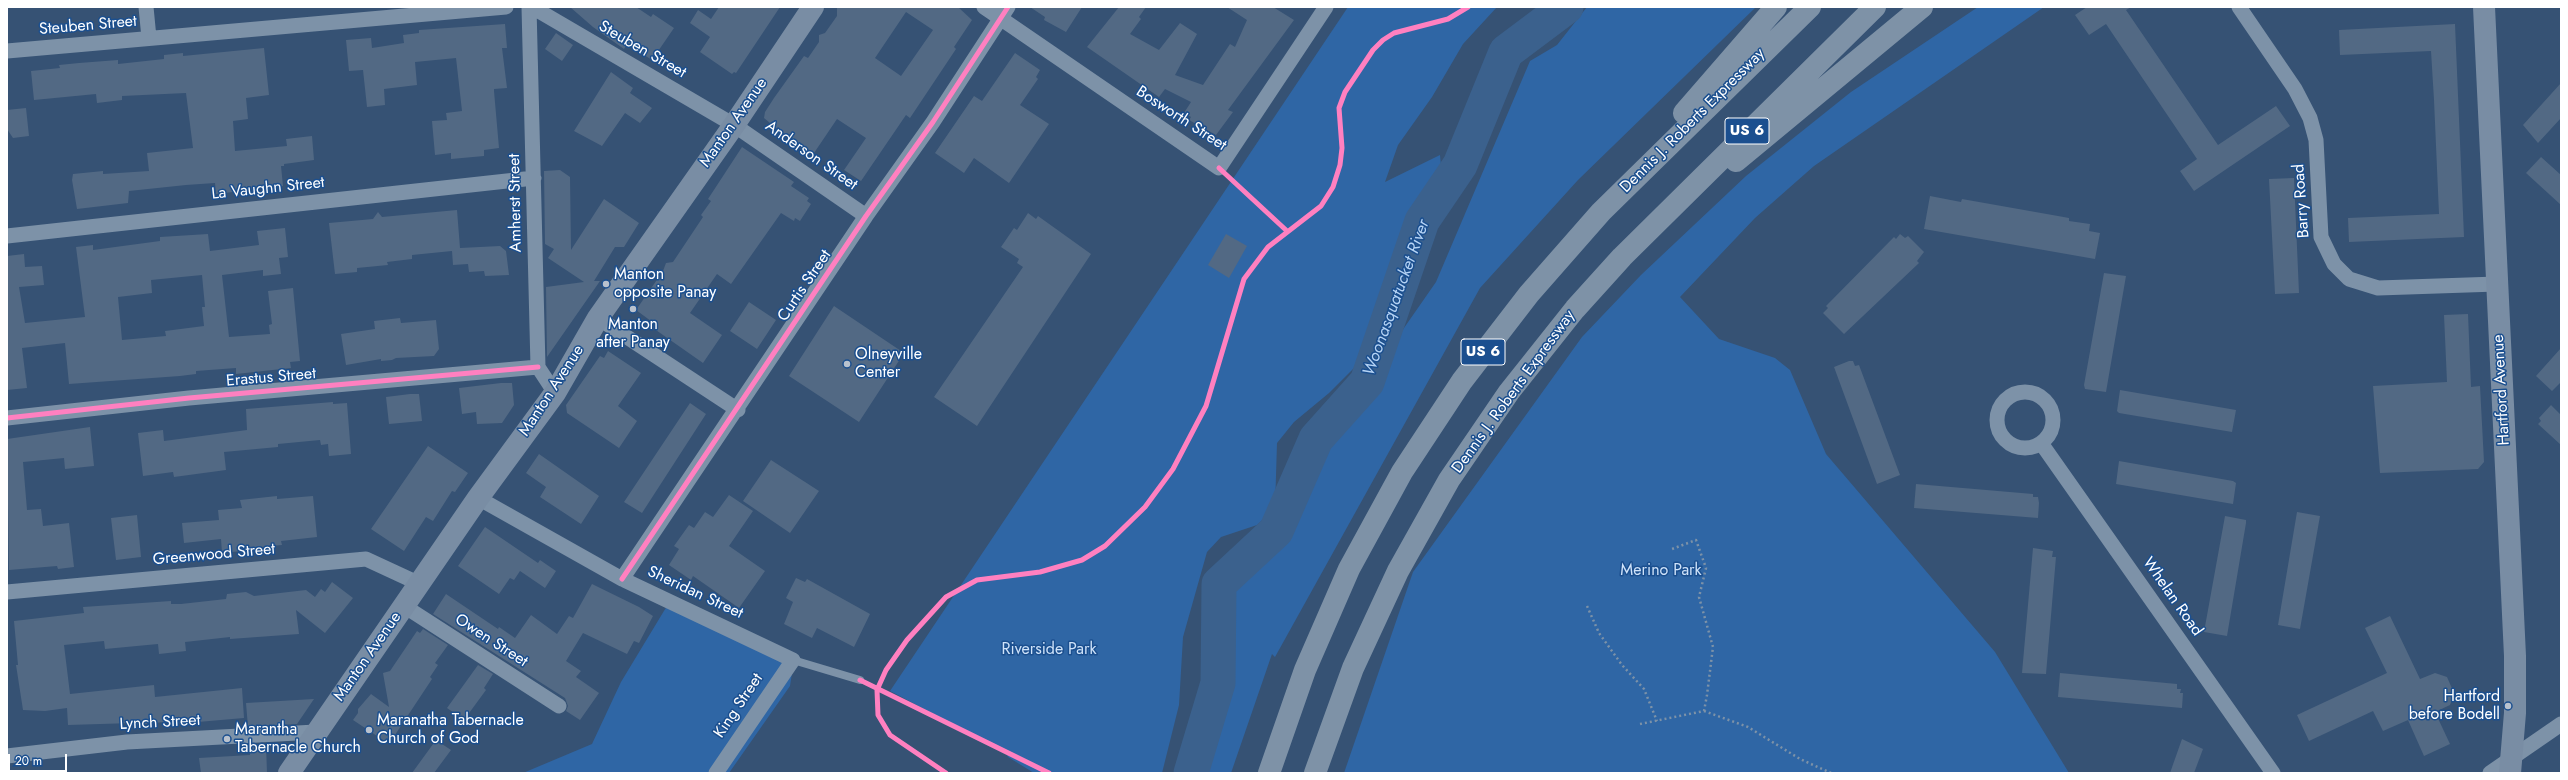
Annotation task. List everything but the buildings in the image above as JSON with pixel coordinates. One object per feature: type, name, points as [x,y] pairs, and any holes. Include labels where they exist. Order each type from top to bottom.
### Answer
[{"type":"highway","points":[[1602,212],[1719,70],[1776,7]]},
{"type":"highway","name":"Dennis J. Roberts Expressway","points":[[1269,773],[1292,705],[1319,635],[1359,550],[1402,472],[1441,411],[1488,345],[1553,266],[1602,212],[1810,7]]},
{"type":"highway","name":"Dennis J. Roberts Expressway","points":[[1315,773],[1353,668],[1370,630],[1431,509],[1468,450],[1530,364],[1574,309],[1622,257],[1875,7]]},
{"type":"highway","points":[[1622,257],[1922,7]]},
{"type":"main road","name":"Manton Avenue","points":[[289,773],[478,498],[555,393],[598,318],[734,125],[813,7]]},
{"type":"main road","name":"Hartford Avenue","points":[[2484,7],[2515,674],[2510,766]]},
{"type":"street","points":[[146,7],[149,38]]},
{"type":"street","name":"Steuben Street","points":[[7,51],[506,7]]},
{"type":"street","name":"Amherst Street","points":[[529,7],[538,367]]},
{"type":"street","name":"Steuben Street","points":[[532,7],[734,125]]},
{"type":"street","name":"Bosworth Street","points":[[984,7],[1004,12],[1219,168],[1326,7]]},
{"type":"street","name":"Barry Road","points":[[2239,7],[2295,89],[2310,118],[2316,140],[2321,237],[2334,264],[2349,279],[2378,288],[2497,284]]},
{"type":"street","name":"Curtis Street","points":[[622,579],[738,410],[866,216],[933,122],[1004,12]]},
{"type":"street","name":"Anderson Street","points":[[734,125],[866,216]]},
{"type":"street","name":"La Vaughn Street","points":[[7,236],[534,178]]},
{"type":"street","points":[[598,318],[738,410]]},
{"type":"street","points":[[538,367],[555,393]]},
{"type":"street","name":"Erastus Street","points":[[7,418],[189,398],[538,367]]},
{"type":"street","name":"Whelan Road","points":[[2041,442],[2273,773]]},
{"type":"street","name":"Sheridan Street","points":[[478,498],[622,579],[793,660]]},
{"type":"street","name":"Greenwood Street","points":[[7,592],[366,559],[420,584]]},
{"type":"street","name":"Owen Street","points":[[404,606],[559,706]]},
{"type":"street","name":"King Street","points":[[716,773],[793,660]]},
{"type":"street","points":[[2490,773],[2510,766],[2561,724]]},
{"type":"street","name":"Lynch Street","points":[[7,756],[127,742],[316,732]]},
{"type":"lane","points":[[793,660],[860,680]]},
{"type":"path","points":[[1672,549],[1696,540],[1706,568],[1699,597],[1712,647],[1704,711]]},
{"type":"path","points":[[1587,606],[1599,633],[1622,666],[1644,689],[1657,721]]},
{"type":"path","points":[[1640,724],[1704,711],[1748,727],[1800,759],[1831,773]]},
{"type":"green space","name":"Riverside Park","points":[[1348,7],[1497,7],[1463,44],[1432,97],[1398,145],[1385,182],[1440,155],[1443,189],[1429,226],[1385,303],[1360,362],[1329,393],[1294,422],[1277,443],[1275,508],[1257,525],[1221,537],[1207,552],[1183,637],[1179,705],[1162,773],[1034,773],[1008,757],[1006,752],[890,691]]},
{"type":"green space","points":[[1587,7],[1756,7],[1578,180],[1480,288],[1275,657],[1272,654],[1231,773],[1195,773],[1218,627],[1248,566],[1274,531],[1310,463],[1436,282],[1530,61],[1557,45]]},
{"type":"green space","name":"Merino Park","points":[[1978,7],[2044,7],[1814,166],[1755,218],[1680,297],[1719,339],[1775,358],[1790,370],[1826,454],[1995,652],[2069,773],[1344,773],[1413,572],[1582,337],[1641,275],[1746,176],[1851,92]]},
{"type":"green space","points":[[670,601],[782,654],[792,673],[790,686],[729,773],[523,773],[592,744],[621,682]]},
{"type":"waterway","name":"Woonasquatucket River","points":[[1191,773],[1218,683],[1219,584],[1276,531],[1316,439],[1367,382],[1422,221],[1460,165],[1506,52],[1566,7]]},
{"type":"cycle path","points":[[622,579],[866,216],[933,122],[1008,7]]},
{"type":"cycle path","points":[[946,773],[890,735],[878,715],[877,690],[886,670],[907,640],[946,597],[977,580],[1040,572],[1082,560],[1105,546],[1145,507],[1173,469],[1206,406],[1244,279],[1268,247],[1321,206],[1333,187],[1340,165],[1342,148],[1339,108],[1345,92],[1373,50],[1383,40],[1394,33],[1448,19],[1468,7]]},
{"type":"cycle path","points":[[1219,168],[1287,231]]},
{"type":"cycle path","points":[[7,418],[189,398],[538,367]]},
{"type":"cycle path","points":[[860,680],[1049,773]]},
{"type":"place","name":"Manton opposite Panay","points":[[606,284]]},
{"type":"place","name":"Manton after Panay","points":[[633,309]]},
{"type":"place","name":"Olneyville Center","points":[[847,364]]},
{"type":"place","name":"Hartford before Bodell","points":[[2508,706]]},
{"type":"place","name":"Maranatha Tabernacle Church of God","points":[[369,730]]},
{"type":"place","name":"Marantha Tabernacle Church","points":[[227,739]]}]
